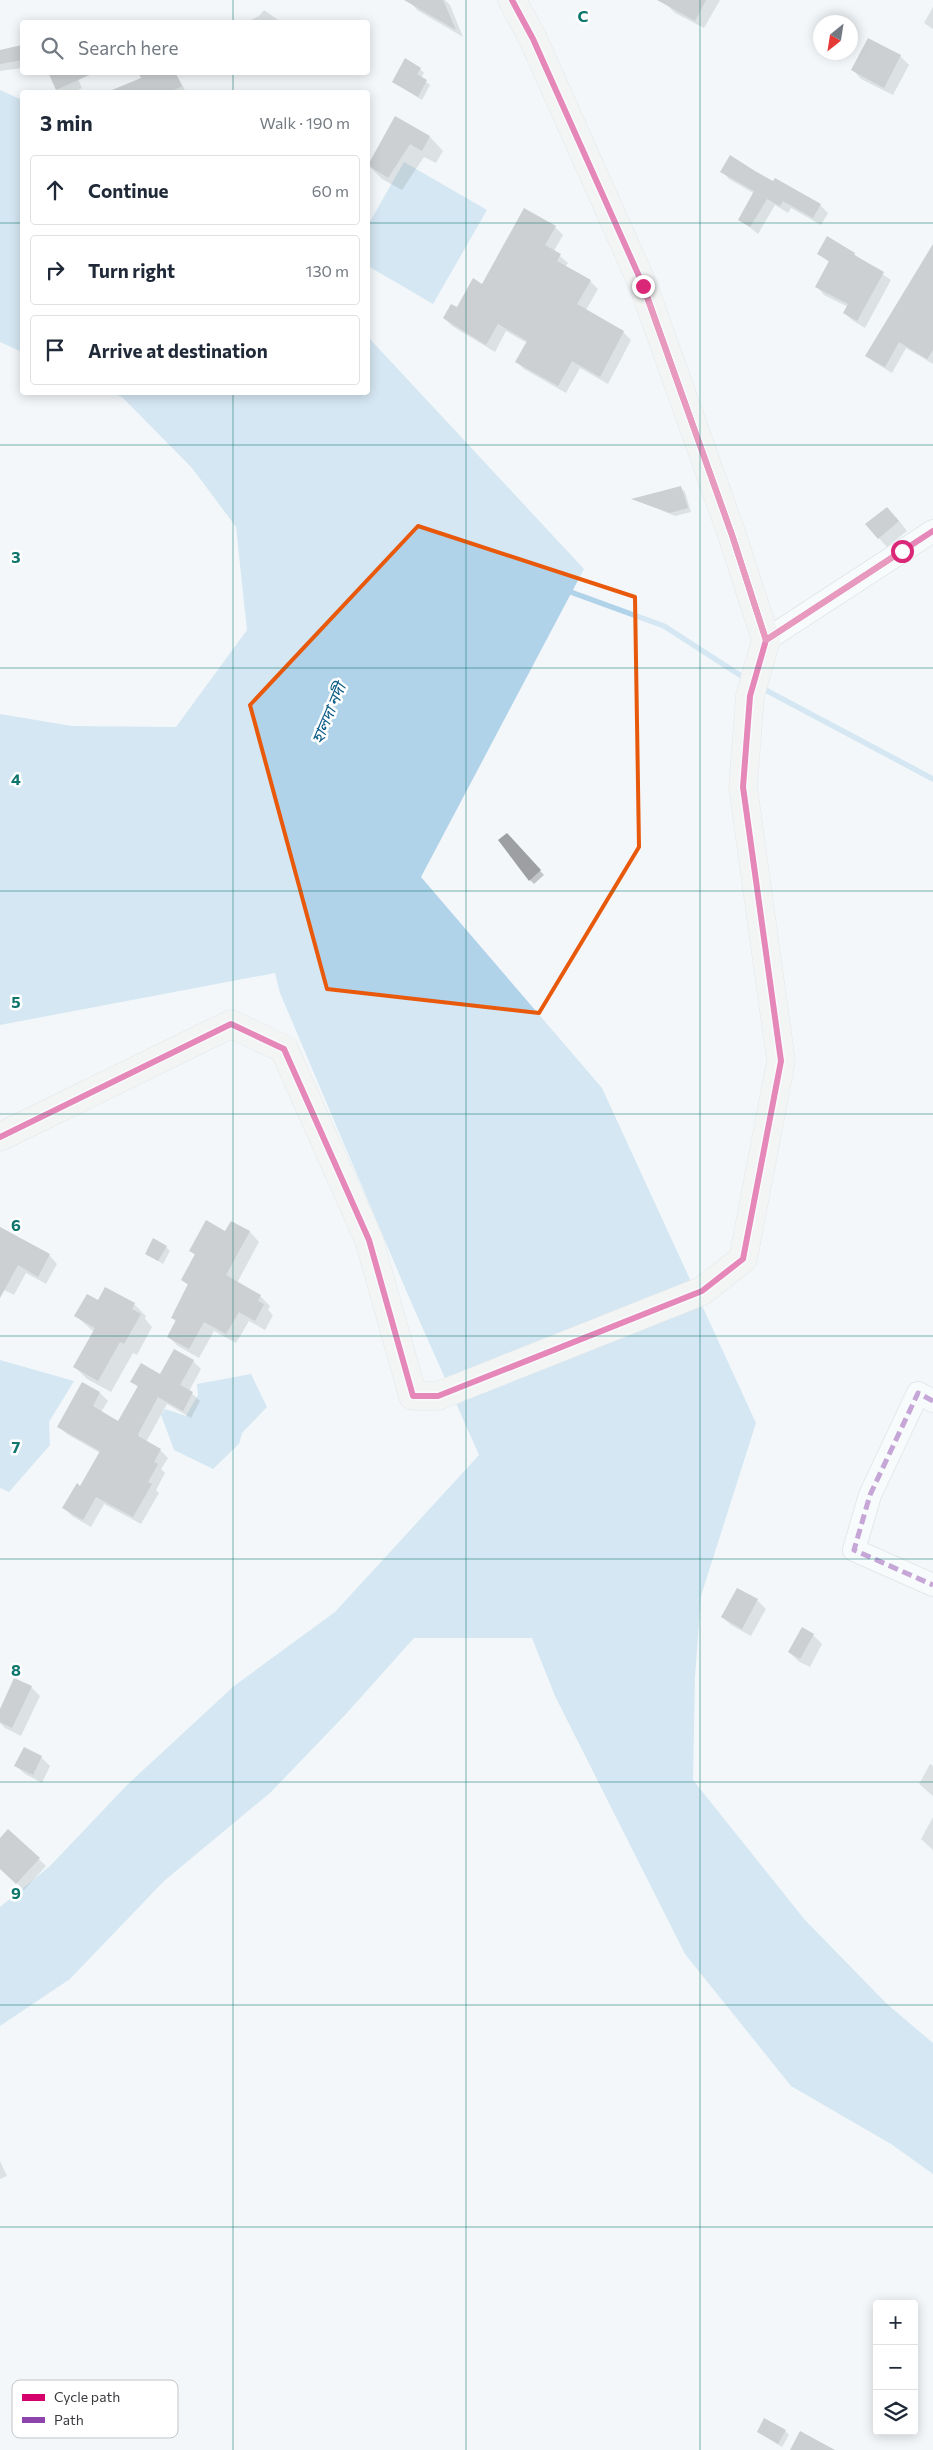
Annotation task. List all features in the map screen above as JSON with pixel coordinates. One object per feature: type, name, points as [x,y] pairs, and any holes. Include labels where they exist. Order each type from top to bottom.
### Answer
[{"type":"street","points":[[0,1137],[231,1024],[284,1049],[369,1240],[413,1396],[438,1396],[702,1291],[743,1259],[782,1060],[743,787],[750,696],[763,651],[732,535],[643,286],[533,39],[512,0]]},
{"type":"street","points":[[763,651],[933,530]]},
{"type":"street","points":[[933,1401],[918,1393],[870,1495],[854,1550],[933,1585]]},
{"type":"highlighted area","points":[[418,526],[635,597],[639,847],[539,1013],[327,989],[250,705]]},
{"type":"water","points":[[0,90],[20,99],[20,351],[0,342]]},
{"type":"water","points":[[404,162],[487,210],[433,304],[370,267],[370,222]]},
{"type":"water","name":"হালদা নদী","points":[[370,339],[584,569],[421,877],[602,1088],[756,1423],[701,1596],[695,1677],[693,1780],[805,1920],[887,2004],[933,2043],[933,2174],[891,2144],[791,2086],[685,1954],[555,1696],[532,1638],[414,1638],[346,1714],[271,1792],[164,1881],[70,1979],[0,2026],[0,1907],[50,1866],[127,1785],[234,1686],[335,1612],[479,1455],[408,1295],[280,993],[275,973],[0,1025],[0,714],[72,726],[176,727],[247,630],[236,527],[192,468],[122,397],[116,395],[370,395]]},
{"type":"water","points":[[0,1360],[74,1381],[49,1422],[50,1445],[9,1492],[0,1488]]},
{"type":"water","points":[[251,1374],[267,1407],[242,1433],[239,1444],[213,1469],[174,1450],[161,1415],[165,1409],[186,1416],[198,1395],[197,1384]]},
{"type":"building","points":[[404,0],[443,0],[456,30]]},
{"type":"building","points":[[657,0],[706,0],[695,21]]},
{"type":"building","points":[[868,38],[901,55],[884,88],[851,70]]},
{"type":"building","points":[[20,45],[20,60],[0,64],[0,50]]},
{"type":"building","points":[[405,58],[421,68],[417,74],[427,80],[418,97],[392,82]]},
{"type":"building","points":[[49,75],[89,75],[56,90]]},
{"type":"building","points":[[140,75],[176,75],[182,86],[174,90],[112,90],[141,78]]},
{"type":"building","points":[[395,116],[430,136],[422,151],[410,144],[388,178],[370,166],[370,161]]},
{"type":"building","points":[[730,155],[773,181],[775,178],[821,204],[813,218],[783,201],[780,206],[767,199],[750,227],[738,220],[754,191],[720,172]]},
{"type":"building","points":[[524,208],[556,226],[545,245],[561,254],[557,261],[591,280],[577,304],[624,331],[600,377],[572,361],[558,386],[515,362],[527,341],[498,324],[486,345],[443,318],[451,304],[457,307],[473,278],[482,284]]},
{"type":"building","points":[[827,236],[855,253],[854,255],[884,272],[857,321],[843,313],[848,304],[815,287],[829,261],[817,254]]},
{"type":"building","points":[[933,244],[933,350],[927,359],[899,342],[885,367],[865,356]]},
{"type":"building","points":[[681,486],[688,508],[670,513],[631,499]]},
{"type":"building","points":[[887,507],[899,521],[878,539],[865,524]]},
{"type":"building","points":[[507,833],[541,870],[529,881],[498,840]]},
{"type":"building","points":[[206,1220],[225,1231],[231,1221],[250,1231],[226,1275],[261,1295],[258,1301],[264,1304],[255,1321],[239,1312],[226,1334],[204,1322],[189,1349],[167,1337],[176,1320],[171,1318],[188,1284],[181,1280],[195,1254],[189,1251]]},
{"type":"building","points":[[0,1227],[50,1254],[38,1277],[18,1265],[0,1298]]},
{"type":"building","points":[[153,1238],[167,1246],[158,1261],[145,1254]]},
{"type":"building","points":[[105,1287],[135,1303],[132,1309],[141,1314],[124,1344],[120,1342],[98,1381],[73,1367],[95,1328],[74,1316],[87,1294],[98,1300]]},
{"type":"building","points":[[174,1349],[194,1360],[180,1385],[193,1392],[183,1411],[158,1397],[139,1432],[138,1436],[161,1449],[154,1462],[158,1464],[148,1482],[152,1484],[133,1517],[96,1497],[83,1520],[62,1508],[77,1483],[80,1486],[100,1451],[57,1427],[82,1382],[100,1392],[93,1406],[118,1421],[138,1386],[130,1382],[141,1363],[160,1374]]},
{"type":"building","points":[[737,1588],[758,1599],[742,1629],[721,1617]]},
{"type":"building","points":[[802,1627],[814,1634],[800,1659],[788,1652]]},
{"type":"building","points":[[14,1678],[32,1686],[12,1728],[0,1722],[0,1709]]},
{"type":"building","points":[[24,1747],[42,1756],[33,1775],[14,1766]]},
{"type":"building","points":[[8,1829],[40,1858],[16,1884],[0,1869],[0,1838]]},
{"type":"building","points":[[764,2418],[786,2430],[778,2444],[757,2432]]},
{"type":"building","points":[[800,2431],[835,2450],[790,2450]]},
{"type":"waterway","points":[[565,590],[664,626],[746,679]]},
{"type":"waterway","points":[[760,687],[933,779]]},
{"type":"marked path","points":[[933,1401],[918,1393],[870,1495],[854,1550],[933,1585]]},
{"type":"cycle path","points":[[512,0],[533,39],[643,285],[732,535],[766,640]]},
{"type":"cycle path","points":[[0,1137],[231,1024],[284,1049],[369,1240],[413,1396],[438,1396],[702,1291],[743,1259],[781,1061],[743,787],[750,696],[766,640],[933,531]]},
{"type":"route","points":[[643,286],[732,535],[766,640],[902,551]]}]
